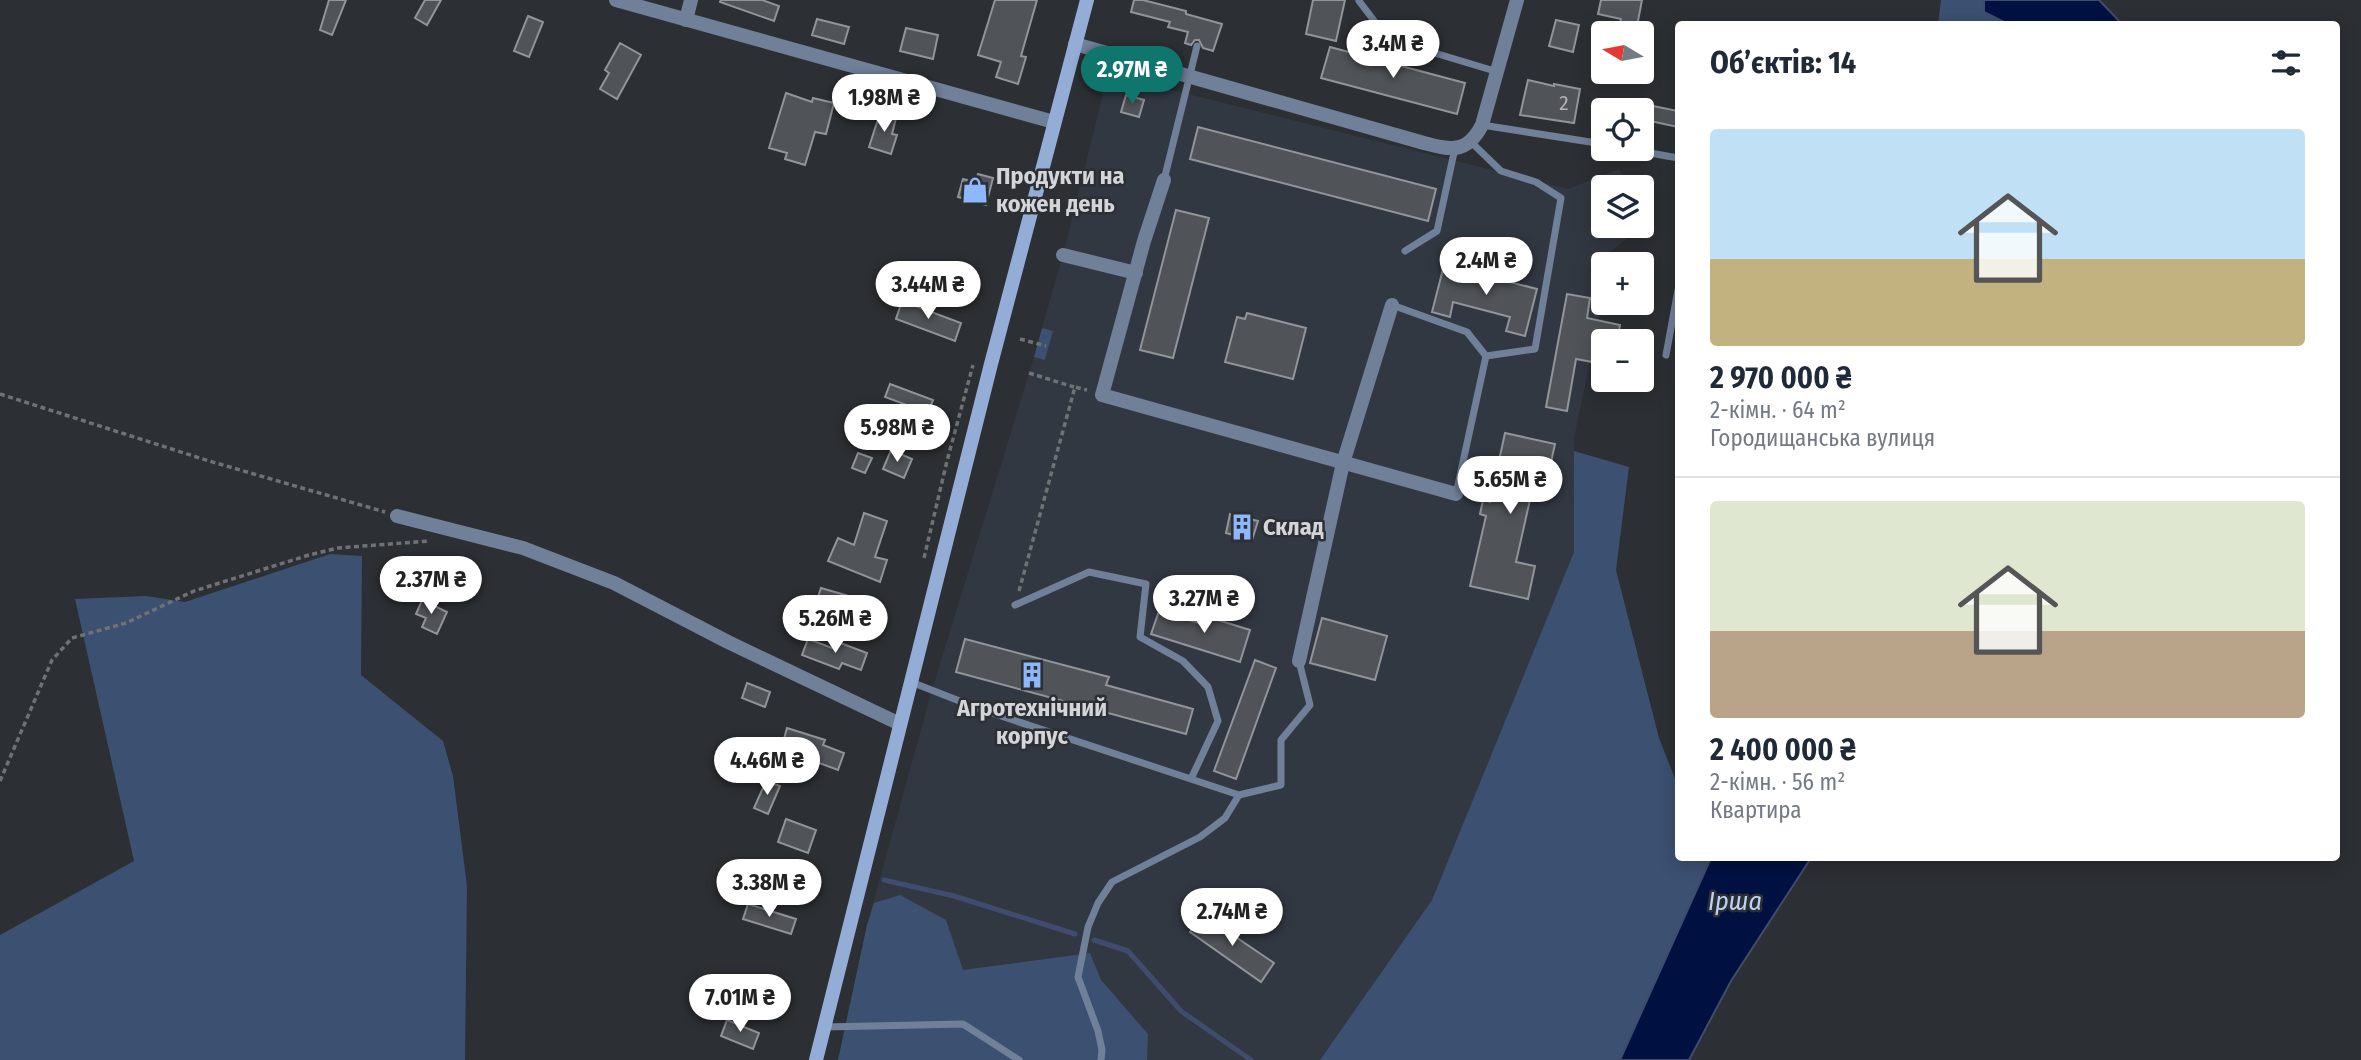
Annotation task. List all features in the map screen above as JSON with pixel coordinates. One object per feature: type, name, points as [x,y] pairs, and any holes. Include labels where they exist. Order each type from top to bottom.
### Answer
[{"type":"street","points":[[616,0],[1054,122]]},
{"type":"street","points":[[686,20],[691,0]]},
{"type":"street","points":[[816,1060],[1087,0]]},
{"type":"street","points":[[1075,44],[1424,144],[1455,148],[1471,142],[1482,125],[1517,0]]},
{"type":"street","points":[[1164,180],[1102,395],[1456,494]]},
{"type":"street","points":[[1063,255],[1136,273]]},
{"type":"street","points":[[1299,661],[1343,463],[1392,305]]},
{"type":"street","points":[[397,516],[523,548],[603,579],[900,724]]},
{"type":"lane","points":[[1359,1],[1388,38],[1498,73]]},
{"type":"lane","points":[[1164,180],[1197,46]]},
{"type":"lane","points":[[1482,125],[1591,142]]},
{"type":"lane","points":[[1471,142],[1501,171],[1536,182],[1561,198],[1535,349],[1486,356]]},
{"type":"lane","points":[[1405,251],[1437,231],[1455,148]]},
{"type":"lane","points":[[1654,154],[1675,157]]},
{"type":"lane","points":[[1392,305],[1467,332],[1486,356]]},
{"type":"lane","points":[[1666,355],[1675,306]]},
{"type":"lane","points":[[1456,494],[1486,356]]},
{"type":"lane","points":[[1016,605],[1089,572],[1146,584],[1140,638],[1183,661],[1208,687],[1218,721],[1191,779]]},
{"type":"lane","points":[[911,681],[980,709],[1239,795],[1280,785],[1281,740],[1310,705],[1299,661]]},
{"type":"lane","points":[[1101,1060],[1098,1031],[1077,977],[1087,933],[1098,902],[1112,882],[1200,837],[1226,818],[1239,795]]},
{"type":"lane","points":[[824,1027],[963,1024],[1019,1060]]},
{"type":"path","points":[[1020,339],[1046,346]]},
{"type":"path","points":[[1029,373],[1102,395]]},
{"type":"path","points":[[1016,605],[1075,387]]},
{"type":"path","points":[[0,394],[85,419],[209,461],[397,516]]},
{"type":"path","points":[[0,781],[52,660],[72,638],[126,623],[194,591],[309,555],[338,548],[436,541]]},
{"type":"shaded area","points":[[1941,0],[1984,0],[1984,12],[2002,21],[1938,21]]},
{"type":"shaded area","points":[[1108,74],[1568,189],[1591,180],[1591,238],[1626,238],[1610,252],[1591,252],[1591,315],[1600,315],[1599,320],[1620,325],[1619,329],[1591,329],[1591,362],[1574,438],[1574,552],[1432,900],[1320,1060],[838,1060],[867,925],[932,690],[1034,357],[1045,360],[1053,332],[1042,328]]},
{"type":"shaded area","points":[[1619,169],[1622,175],[1604,175]]},
{"type":"shaded area","points":[[1042,328],[1053,331],[1045,360],[1034,357]]},
{"type":"shaded area","points":[[1574,451],[1629,467],[1616,570],[1659,738],[1675,778],[1675,861],[1709,862],[1620,1060],[1320,1060],[1432,900],[1574,552]]},
{"type":"shaded area","points":[[330,554],[362,556],[361,675],[443,741],[453,776],[467,886],[465,1060],[0,1060],[0,935],[134,861],[75,599],[146,596],[185,602]]},
{"type":"shaded area","points":[[900,895],[946,920],[963,970],[1090,953],[1101,980],[1148,1034],[1147,1060],[838,1060],[874,903]]},
{"type":"water","points":[[1984,0],[2099,0],[2119,21],[2002,21],[1984,12]]},
{"type":"water","name":"Ірша","points":[[1710,861],[1809,861],[1731,981],[1689,1060],[1620,1060]]},
{"type":"building","points":[[329,0],[346,0],[332,35],[320,30]]},
{"type":"building","points":[[425,0],[441,0],[427,25],[415,18]]},
{"type":"building","points":[[762,0],[779,6],[774,21],[720,2]]},
{"type":"building","points":[[995,0],[1037,0],[1021,56],[1026,57],[1018,84],[996,77],[1001,62],[978,55]]},
{"type":"building","points":[[1134,0],[1186,11],[1186,14],[1222,24],[1213,51],[1203,48],[1199,40],[1195,40],[1191,45],[1185,43],[1188,32],[1168,27],[1170,22],[1131,12]]},
{"type":"building","points":[[1313,0],[1345,0],[1336,41],[1306,34]]},
{"type":"building","points":[[1601,0],[1642,0],[1638,21],[1620,21],[1598,14]]},
{"type":"building","points":[[528,16],[543,22],[529,57],[514,51]]},
{"type":"building","points":[[817,19],[849,27],[844,44],[812,35]]},
{"type":"building","points":[[1556,20],[1579,25],[1573,52],[1549,46]]},
{"type":"building","points":[[906,28],[938,35],[933,59],[900,51]]},
{"type":"building","points":[[620,43],[641,55],[617,99],[600,89],[609,73],[605,70]]},
{"type":"building","points":[[1330,47],[1465,83],[1457,114],[1321,78]]},
{"type":"building","points":[[1528,80],[1580,89],[1574,123],[1520,115]]},
{"type":"building","points":[[786,93],[812,102],[813,98],[834,103],[826,134],[815,132],[805,165],[785,159],[787,153],[769,148]]},
{"type":"building","points":[[1126,95],[1144,100],[1139,117],[1121,112]]},
{"type":"building","points":[[1654,106],[1675,110],[1675,126],[1654,122]]},
{"type":"building","points":[[880,113],[896,118],[892,134],[897,135],[891,154],[869,147]]},
{"type":"building","points":[[1198,127],[1436,189],[1428,221],[1190,159]]},
{"type":"building","name":"Продукти на кожен день","points":[[978,174],[993,178],[986,205],[958,197],[963,179],[975,182]]},
{"type":"building","points":[[1176,210],[1209,218],[1173,358],[1140,350]]},
{"type":"building","points":[[1444,265],[1537,289],[1525,336],[1506,331],[1510,317],[1453,302],[1450,317],[1432,312]]},
{"type":"building","points":[[936,270],[969,282],[965,294],[932,282]]},
{"type":"building","points":[[1567,294],[1590,298],[1587,318],[1620,325],[1619,329],[1591,329],[1591,362],[1576,359],[1567,411],[1546,407]]},
{"type":"building","points":[[902,301],[961,323],[955,341],[896,319]]},
{"type":"building","points":[[1247,313],[1306,328],[1293,379],[1225,362],[1237,317],[1245,319]]},
{"type":"building","points":[[890,384],[933,400],[928,413],[885,397]]},
{"type":"building","points":[[1505,433],[1555,444],[1546,484],[1534,482],[1516,562],[1535,566],[1528,599],[1470,586],[1486,516],[1480,514],[1483,500],[1490,502]]},
{"type":"building","points":[[891,450],[912,459],[904,478],[883,469]]},
{"type":"building","points":[[858,453],[872,458],[865,473],[852,468]]},
{"type":"building","points":[[864,513],[887,521],[875,557],[887,560],[880,582],[828,561],[838,538],[854,545]]},
{"type":"building","name":"Склад","points":[[1230,514],[1258,521],[1252,540],[1226,533]]},
{"type":"building","points":[[821,588],[883,606],[878,622],[829,608],[828,613],[814,609]]},
{"type":"building","points":[[422,600],[447,612],[437,634],[422,627],[426,618],[416,614]]},
{"type":"building","points":[[1159,611],[1202,624],[1205,616],[1250,630],[1240,662],[1151,634]]},
{"type":"building","points":[[1322,618],[1387,636],[1375,680],[1310,663]]},
{"type":"building","points":[[808,639],[835,649],[838,642],[867,653],[861,670],[842,663],[839,669],[802,655]]},
{"type":"building","name":"Агротехнічний корпус","points":[[965,639],[1109,677],[1106,685],[1193,709],[1186,734],[956,672]]},
{"type":"building","points":[[1255,660],[1276,668],[1236,779],[1214,771]]},
{"type":"building","points":[[747,683],[770,692],[765,707],[742,698]]},
{"type":"building","points":[[787,728],[825,740],[823,745],[844,753],[838,770],[795,754],[793,761],[779,757]]},
{"type":"building","points":[[766,781],[780,786],[768,814],[754,808]]},
{"type":"building","points":[[786,819],[816,830],[808,853],[778,842]]},
{"type":"building","points":[[748,904],[796,919],[791,934],[743,919]]},
{"type":"building","points":[[1202,914],[1274,963],[1261,982],[1190,932]]},
{"type":"building","points":[[740,976],[770,987],[764,1003],[734,991]]},
{"type":"building","points":[[727,1020],[759,1033],[753,1049],[721,1036]]},
{"type":"waterway","points":[[884,880],[954,896],[1075,934]]},
{"type":"waterway","points":[[1094,940],[1128,951],[1181,1011],[1251,1060]]},
{"type":"place","name":"Продукти на кожен день","points":[[975,190]]},
{"type":"place","name":"Склад","points":[[1242,527]]},
{"type":"place","name":"Агротехнічний корпус","points":[[1032,675]]}]
